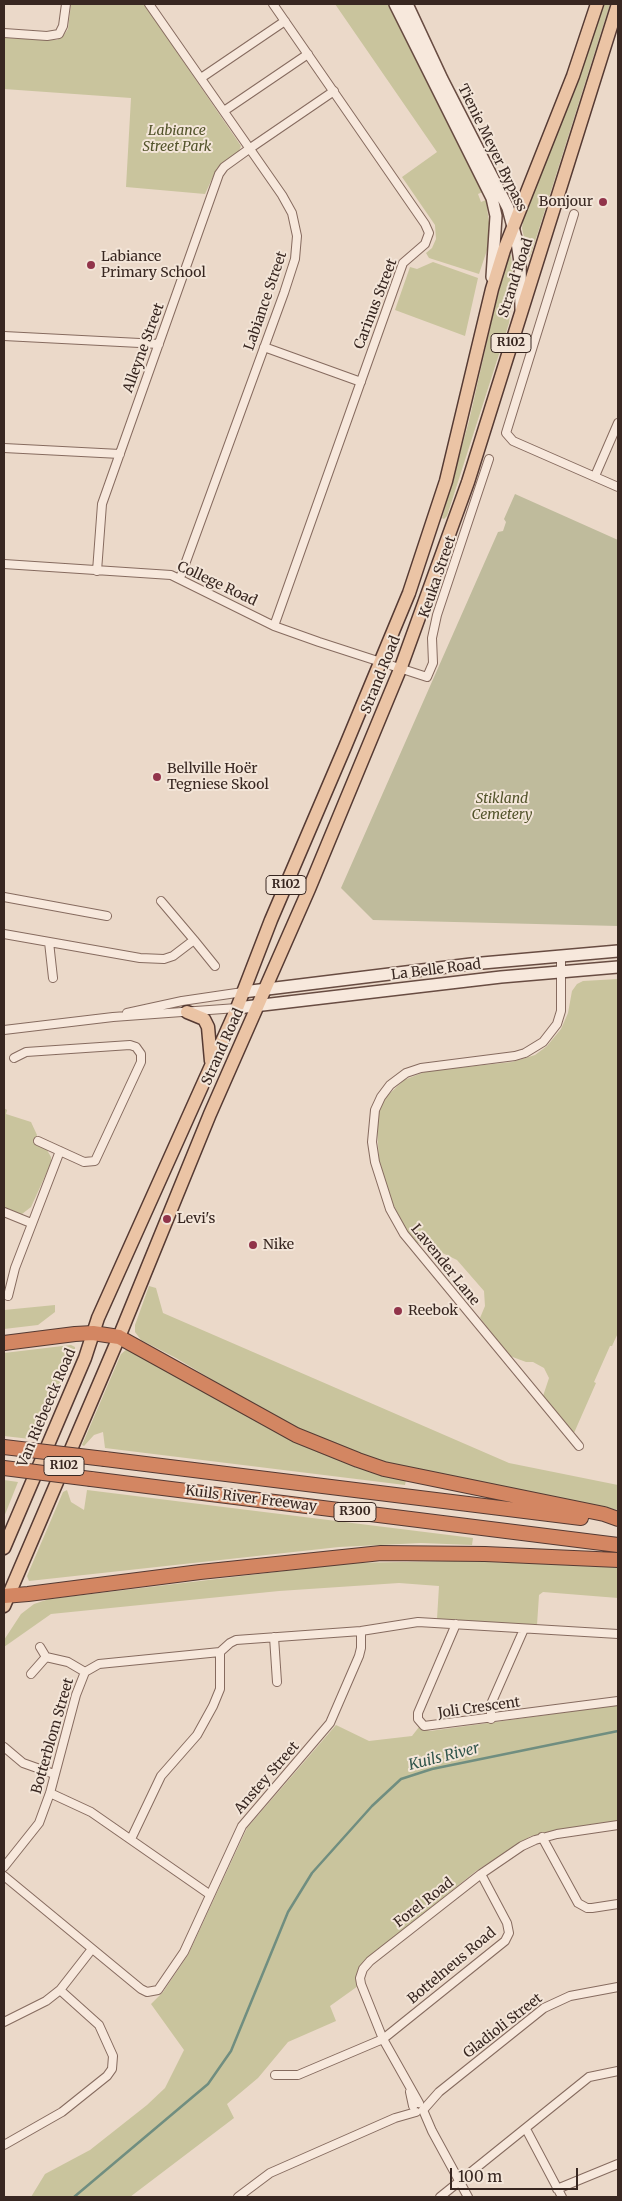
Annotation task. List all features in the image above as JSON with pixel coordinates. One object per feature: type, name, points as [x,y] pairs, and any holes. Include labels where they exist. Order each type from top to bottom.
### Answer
[{"type":"highway","points":[[4,1343],[93,1333],[119,1337],[296,1435],[358,1460],[393,1471],[604,1514],[618,1521]]},
{"type":"highway","name":"Kuils River Freeway","points":[[4,1447],[618,1521]]},
{"type":"highway","name":"Kuils River Freeway","points":[[4,1468],[618,1545]]},
{"type":"highway","points":[[5,1599],[209,1571],[381,1553],[485,1554],[618,1560]]},
{"type":"main road","name":"Tienie Meyer Bypass","points":[[395,4],[492,198],[496,224],[492,289]]},
{"type":"main road","name":"Tienie Meyer Bypass","points":[[407,4],[442,79],[508,208],[520,262],[521,312]]},
{"type":"main road","name":"Strand Road","points":[[93,1333],[237,1008],[271,920],[381,662],[412,584],[446,482],[492,289],[513,224],[573,76],[597,4]]},
{"type":"main road","name":"Strand Road","points":[[119,1337],[210,1114],[401,667],[450,535],[618,4]]},
{"type":"main road","name":"La Belle Road","points":[[243,992],[561,955],[618,952]]},
{"type":"main road","name":"La Belle Road","points":[[237,1008],[562,972],[618,968]]},
{"type":"main road","points":[[187,1012],[204,1019],[208,1026],[211,1064]]},
{"type":"main road","name":"Van Riebeeck Road","points":[[4,1548],[85,1358],[93,1333]]},
{"type":"main road","name":"R102","points":[[5,1599],[119,1337]]},
{"type":"street","points":[[4,33],[47,36],[59,34],[63,26],[66,4]]},
{"type":"street","name":"Labiance Street","points":[[150,4],[287,205],[295,224],[297,236],[295,259],[180,578]]},
{"type":"street","name":"Carinus Street","points":[[273,4],[425,224],[428,233],[425,244],[403,263],[274,626]]},
{"type":"street","points":[[201,78],[285,21]]},
{"type":"street","points":[[224,111],[308,54]]},
{"type":"street","name":"Alleyne Street","points":[[96,571],[102,504],[219,174],[221,170],[249,149],[334,91]]},
{"type":"street","points":[[574,214],[506,430],[508,436],[513,441],[618,487]]},
{"type":"street","points":[[4,336],[159,344]]},
{"type":"street","points":[[264,347],[361,382]]},
{"type":"street","points":[[595,476],[618,423]]},
{"type":"street","points":[[4,448],[120,454]]},
{"type":"street","name":"Keuka Street","points":[[401,667],[427,677],[433,658],[433,629],[489,459]]},
{"type":"street","name":"College Road","points":[[4,564],[170,575],[180,578],[274,626],[330,646],[401,667]]},
{"type":"street","points":[[4,897],[107,916]]},
{"type":"street","points":[[161,901],[215,966]]},
{"type":"street","points":[[4,934],[154,960],[173,956],[194,940]]},
{"type":"street","points":[[50,942],[53,978]]},
{"type":"street","name":"Lavender Lane","points":[[561,955],[561,1011],[556,1024],[543,1042],[526,1053],[515,1056],[422,1068],[406,1073],[390,1086],[375,1110],[372,1142],[374,1162],[390,1208],[404,1234],[579,1446]]},
{"type":"street","points":[[113,1018],[182,1001],[243,992]]},
{"type":"street","points":[[4,1030],[113,1018],[237,1008]]},
{"type":"street","points":[[14,1058],[26,1052],[130,1045],[136,1047],[141,1054],[141,1062],[97,1159],[92,1162],[84,1162],[38,1141]]},
{"type":"street","points":[[8,1296],[14,1268],[60,1151]]},
{"type":"street","points":[[4,1212],[31,1223]]},
{"type":"street","points":[[361,1631],[418,1622],[618,1634]]},
{"type":"street","name":"Joli Crescent","points":[[456,1624],[418,1713],[418,1719],[422,1725],[429,1727],[618,1701]]},
{"type":"street","points":[[491,1718],[491,1704],[524,1629]]},
{"type":"street","name":"Botterblom Street","points":[[4,1867],[36,1828],[50,1794],[76,1695],[85,1672],[90,1667],[106,1662],[220,1652],[233,1641],[361,1631]]},
{"type":"street","name":"Anstey Street","points":[[92,1949],[141,1989],[147,1992],[154,1992],[160,1987],[184,1952],[209,1894],[242,1826],[330,1723],[360,1656],[362,1648],[361,1631]]},
{"type":"street","points":[[274,1637],[277,1682]]},
{"type":"street","points":[[40,1647],[46,1657],[68,1662],[85,1672]]},
{"type":"street","points":[[131,1839],[158,1780],[197,1735],[213,1706],[220,1689],[220,1652]]},
{"type":"street","points":[[31,1674],[46,1657]]},
{"type":"street","points":[[4,1747],[22,1763],[54,1774]]},
{"type":"street","points":[[50,1794],[91,1812],[209,1894]]},
{"type":"street","name":"Forel Road","points":[[468,2197],[418,2108],[406,2081],[383,2039],[361,1984],[360,1978],[363,1969],[370,1961],[481,1874],[522,1846],[542,1837],[618,1825]]},
{"type":"street","points":[[542,1837],[578,1903],[587,1908],[618,1904]]},
{"type":"street","name":"Bottelneus Road","points":[[274,2075],[298,2075],[383,2039],[505,1941],[509,1933],[508,1923],[481,1874]]},
{"type":"street","points":[[4,1876],[92,1949],[60,1990],[46,2002],[4,2022]]},
{"type":"street","name":"Gladioli Street","points":[[238,2197],[270,2173],[418,2108],[553,2003],[578,1994],[618,1987]]},
{"type":"street","points":[[4,2145],[62,2112],[107,2076],[112,2069],[113,2056],[99,2025],[60,1990]]},
{"type":"street","points":[[440,2197],[589,2077],[618,2071]]},
{"type":"street","points":[[526,2129],[562,2197]]},
{"type":"street","points":[[557,2189],[618,2164]]},
{"type":"green space","name":"Labiance Street Park","points":[[71,4],[144,4],[241,146],[239,151],[217,168],[205,194],[126,187],[131,98],[4,89],[4,38],[57,40],[68,29]]},
{"type":"green space","points":[[335,4],[392,4],[487,190],[478,194],[481,202],[486,200],[489,223],[487,250],[479,274],[429,258],[426,253],[432,248],[436,239],[435,225],[402,177],[437,152]]},
{"type":"green space","points":[[604,4],[610,4],[530,257],[528,256],[522,228],[524,215],[576,88]]},
{"type":"green space","points":[[509,255],[511,255],[514,287],[509,323],[447,516],[444,519],[442,518],[469,421],[496,302]]},
{"type":"green space","points":[[433,262],[478,278],[465,336],[395,310],[410,267],[417,269]]},
{"type":"green space","name":"Stikland Cemetery","points":[[515,494],[618,540],[618,926],[373,920],[341,888],[498,532],[503,531],[506,522],[504,519]]},
{"type":"green space","points":[[618,979],[618,1333],[594,1382],[596,1383],[574,1433],[543,1396],[549,1378],[544,1368],[533,1362],[526,1362],[510,1356],[480,1318],[485,1306],[484,1291],[457,1260],[415,1242],[408,1234],[389,1196],[379,1162],[378,1113],[386,1097],[404,1080],[427,1071],[512,1062],[535,1055],[547,1046],[561,1029],[568,1013],[572,991],[577,984],[583,981]]},
{"type":"green space","points":[[4,1108],[7,1110],[6,1114],[31,1122],[37,1135],[34,1143],[47,1150],[51,1157],[51,1163],[31,1207],[22,1214],[4,1208]]},
{"type":"green space","points":[[149,1286],[156,1288],[163,1313],[509,1463],[618,1485],[618,1510],[398,1466],[327,1443],[276,1418],[176,1358],[141,1340],[135,1332],[135,1325]]},
{"type":"green space","points":[[55,1305],[55,1312],[38,1325],[4,1329],[4,1310]]},
{"type":"green space","points":[[71,1345],[75,1347],[75,1351],[39,1440],[4,1436],[4,1353]]},
{"type":"green space","points":[[127,1349],[277,1433],[349,1464],[406,1480],[405,1485],[105,1448],[103,1432],[94,1435],[84,1446],[82,1445],[121,1354]]},
{"type":"green space","points":[[4,1480],[18,1482],[4,1517]]},
{"type":"green space","points":[[67,1490],[71,1502],[84,1510],[87,1490],[473,1538],[472,1545],[421,1543],[339,1547],[29,1581],[27,1576],[63,1492]]},
{"type":"green space","points":[[455,1561],[618,1566],[618,1598],[543,1592],[539,1595],[537,1625],[437,1619],[439,1586],[399,1583],[279,1591],[51,1614],[4,1647],[4,1640],[21,1614],[34,1604],[49,1599],[351,1563]]},
{"type":"green space","points":[[618,1705],[618,1821],[531,1836],[476,1871],[362,1963],[357,1972],[358,1986],[330,2006],[336,2021],[288,2042],[258,2078],[227,2104],[234,2118],[130,2197],[31,2197],[45,2174],[90,2150],[147,2105],[165,2088],[184,2050],[151,2004],[163,1992],[188,1955],[247,1828],[336,1725],[369,1741],[412,1736],[419,1727],[430,1731]]},
{"type":"waterway","name":"Kuils River","points":[[74,2197],[208,2084],[231,2051],[288,1912],[312,1873],[372,1806],[401,1779],[432,1769],[618,1731]]},
{"type":"place","name":"Bonjour","points":[[603,202]]},
{"type":"place","name":"Labiance Primary School","points":[[91,265]]},
{"type":"place","name":"Bellville Hoër Tegniese Skool","points":[[157,777]]},
{"type":"place","name":"Levi's","points":[[167,1219]]},
{"type":"place","name":"Nike","points":[[253,1245]]},
{"type":"place","name":"Reebok","points":[[398,1311]]}]
